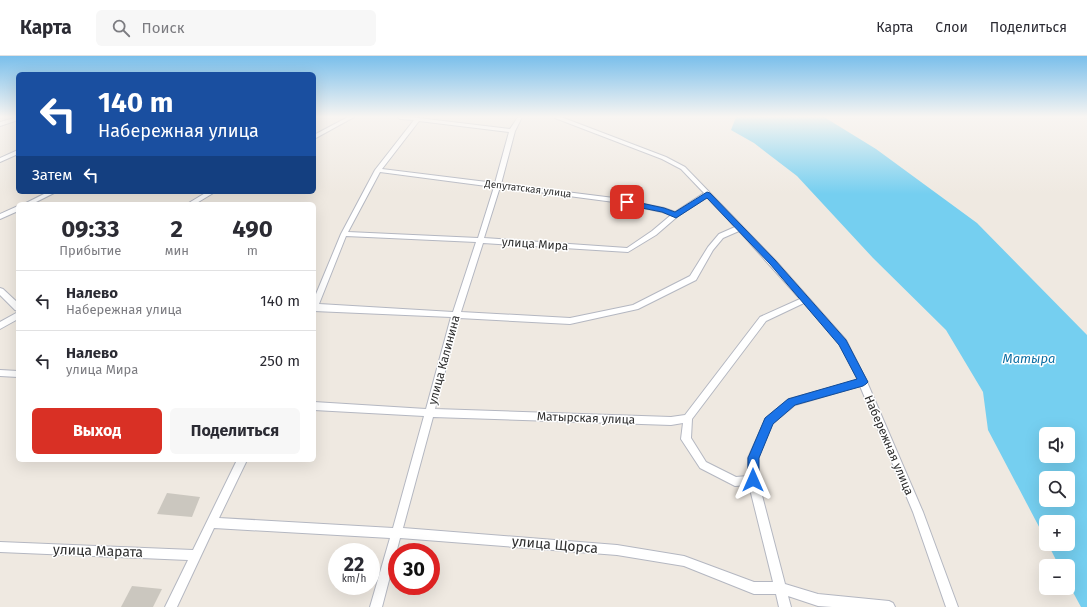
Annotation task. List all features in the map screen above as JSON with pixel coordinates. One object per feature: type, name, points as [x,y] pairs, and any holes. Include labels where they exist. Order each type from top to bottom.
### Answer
[{"type":"street","points":[[318,291],[344,234],[378,170],[399,143]]},
{"type":"street","name":"улица Калинина","points":[[376,607],[456,315],[498,185],[509,143]]},
{"type":"street","name":"Набережная улица","points":[[624,143],[664,158],[683,168],[772,262],[843,342],[863,382],[918,512],[952,607]]},
{"type":"street","points":[[0,160],[16,153]]},
{"type":"street","name":"Депутатская улица","points":[[378,170],[614,200],[664,210],[676,215]]},
{"type":"street","points":[[31,202],[49,194]]},
{"type":"street","points":[[194,202],[208,194]]},
{"type":"street","name":"улица Мира","points":[[344,234],[479,240],[628,250],[707,194]]},
{"type":"street","points":[[0,216],[16,209]]},
{"type":"street","points":[[316,308],[570,321],[635,307],[693,278],[710,249],[721,236],[739,228]]},
{"type":"street","points":[[0,291],[16,306]]},
{"type":"street","points":[[753,480],[735,482],[703,465],[686,439],[688,418],[763,319],[805,300]]},
{"type":"street","points":[[0,326],[16,316]]},
{"type":"street","points":[[0,373],[16,374]]},
{"type":"street","points":[[785,607],[753,480],[753,458],[769,421],[792,402],[863,382]]},
{"type":"street","name":"Матырская улица","points":[[316,406],[430,413],[671,420],[688,418]]},
{"type":"street","points":[[171,607],[241,462]]},
{"type":"street","name":"улица Щорса","points":[[212,523],[396,533],[617,550],[684,561],[754,588],[781,588],[818,600],[889,607]]},
{"type":"street","name":"улица Марата","points":[[0,547],[196,555]]},
{"type":"water","name":"Матыра","points":[[753,143],[866,143],[977,223],[1087,335],[1087,607],[1081,607],[1074,595],[1075,559],[1056,559],[1052,551],[1075,551],[1075,515],[1039,515],[1039,527],[988,430],[983,392],[946,330],[873,258],[797,176]]},
{"type":"building","points":[[167,493],[200,497],[192,517],[157,514]]},
{"type":"building","points":[[132,586],[162,589],[153,607],[121,607]]},
{"type":"route","points":[[627,202],[664,210],[676,215],[707,194],[772,262],[843,342],[863,382],[792,402],[769,421],[753,458],[753,480]]}]
